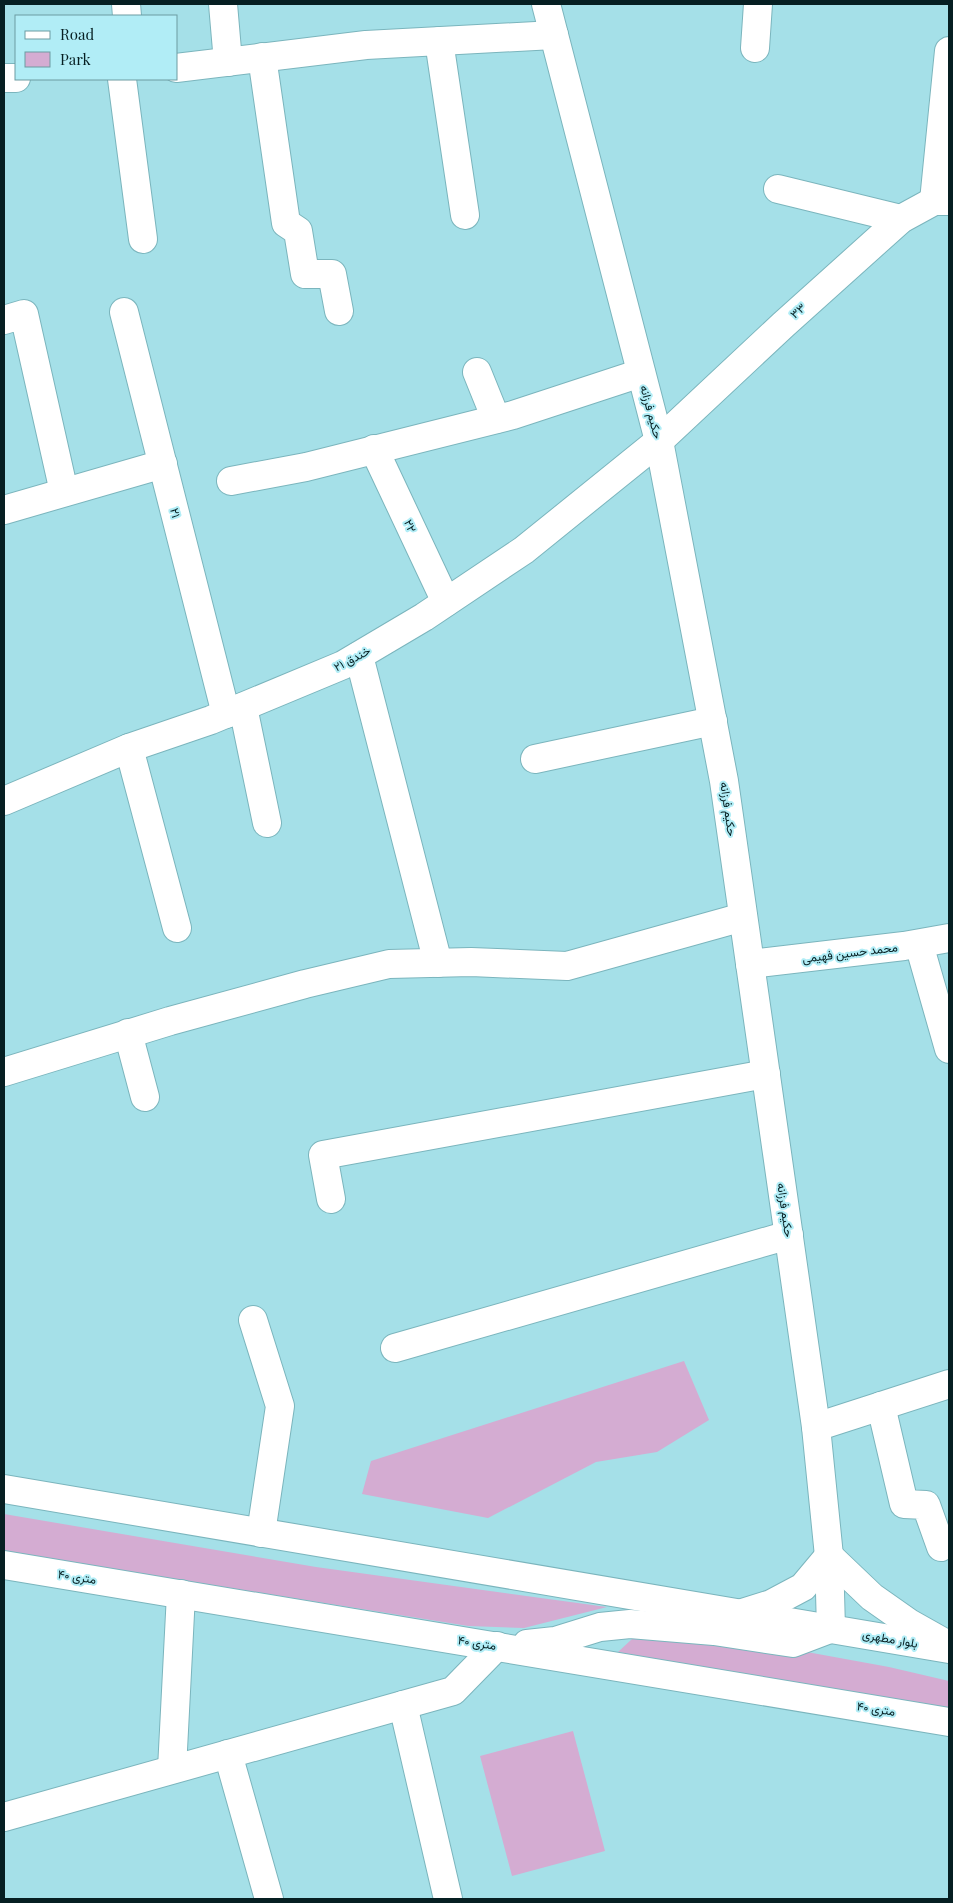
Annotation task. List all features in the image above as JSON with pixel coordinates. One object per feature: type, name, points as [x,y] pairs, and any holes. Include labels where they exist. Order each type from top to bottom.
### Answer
[{"type":"street","points":[[223,4],[228,62]]},
{"type":"street","name":"حکیم فرزانه","points":[[546,4],[659,441],[724,781],[816,1427],[829,1556],[831,1628]]},
{"type":"street","points":[[755,48],[758,4]]},
{"type":"street","points":[[178,68],[366,45],[554,35]]},
{"type":"street","points":[[439,41],[465,215]]},
{"type":"street","points":[[941,201],[949,51]]},
{"type":"street","points":[[262,58],[286,222],[298,231],[305,274],[332,274],[339,311]]},
{"type":"street","points":[[122,80],[143,239]]},
{"type":"street","points":[[778,189],[901,219]]},
{"type":"street","name":"۳۳","points":[[659,441],[782,325],[901,219],[941,201]]},
{"type":"street","name":"۲۱","points":[[124,312],[163,464],[267,823]]},
{"type":"street","points":[[4,320],[24,314],[64,492]]},
{"type":"street","points":[[477,372],[496,419]]},
{"type":"street","points":[[231,481],[306,467],[496,419],[641,373]]},
{"type":"street","name":"۲۱ خندق","points":[[4,801],[129,748],[235,710],[343,665],[446,602],[524,550],[659,441]]},
{"type":"street","name":"۲۲","points":[[374,449],[446,602]]},
{"type":"street","points":[[4,510],[163,464]]},
{"type":"street","points":[[359,656],[438,963]]},
{"type":"street","points":[[535,759],[713,721]]},
{"type":"street","points":[[129,748],[177,928]]},
{"type":"street","points":[[4,1072],[170,1020],[296,986],[389,964],[471,962],[567,966],[743,917]]},
{"type":"street","name":"محمد حسین فهیمی","points":[[750,964],[919,944],[949,938]]},
{"type":"street","points":[[919,944],[949,1049]]},
{"type":"street","points":[[128,1034],[145,1097]]},
{"type":"street","points":[[331,1199],[323,1155],[766,1074]]},
{"type":"street","points":[[395,1348],[788,1235]]},
{"type":"street","points":[[254,1320],[280,1406],[260,1532]]},
{"type":"street","points":[[816,1427],[949,1384]]},
{"type":"street","points":[[881,1406],[904,1504],[926,1505],[941,1547]]},
{"type":"street","points":[[4,1489],[738,1614],[831,1628],[851,1651],[949,1668]]},
{"type":"street","points":[[738,1614],[771,1604],[803,1587],[829,1556],[872,1597],[909,1623],[949,1647]]},
{"type":"street","name":"۴۰ متری","points":[[4,1565],[949,1722]]},
{"type":"street","points":[[172,1770],[181,1594]]},
{"type":"street","points":[[4,1817],[453,1691],[497,1646],[555,1641],[600,1627],[630,1624],[714,1631],[793,1643],[831,1628]]},
{"type":"street","name":"بلوار مطهری","points":[[831,1628],[949,1647]]},
{"type":"street","points":[[403,1705],[448,1899]]},
{"type":"street","points":[[228,1754],[269,1899]]},
{"type":"green space","points":[[684,1361],[709,1420],[657,1452],[596,1462],[488,1518],[362,1494],[371,1461]]},
{"type":"green space","points":[[4,1514],[316,1567],[607,1607],[524,1628],[468,1626],[4,1552]]},
{"type":"green space","points":[[632,1639],[796,1650],[889,1667],[949,1681],[949,1711],[618,1652]]},
{"type":"green space","points":[[573,1731],[605,1851],[512,1876],[480,1756]]}]
